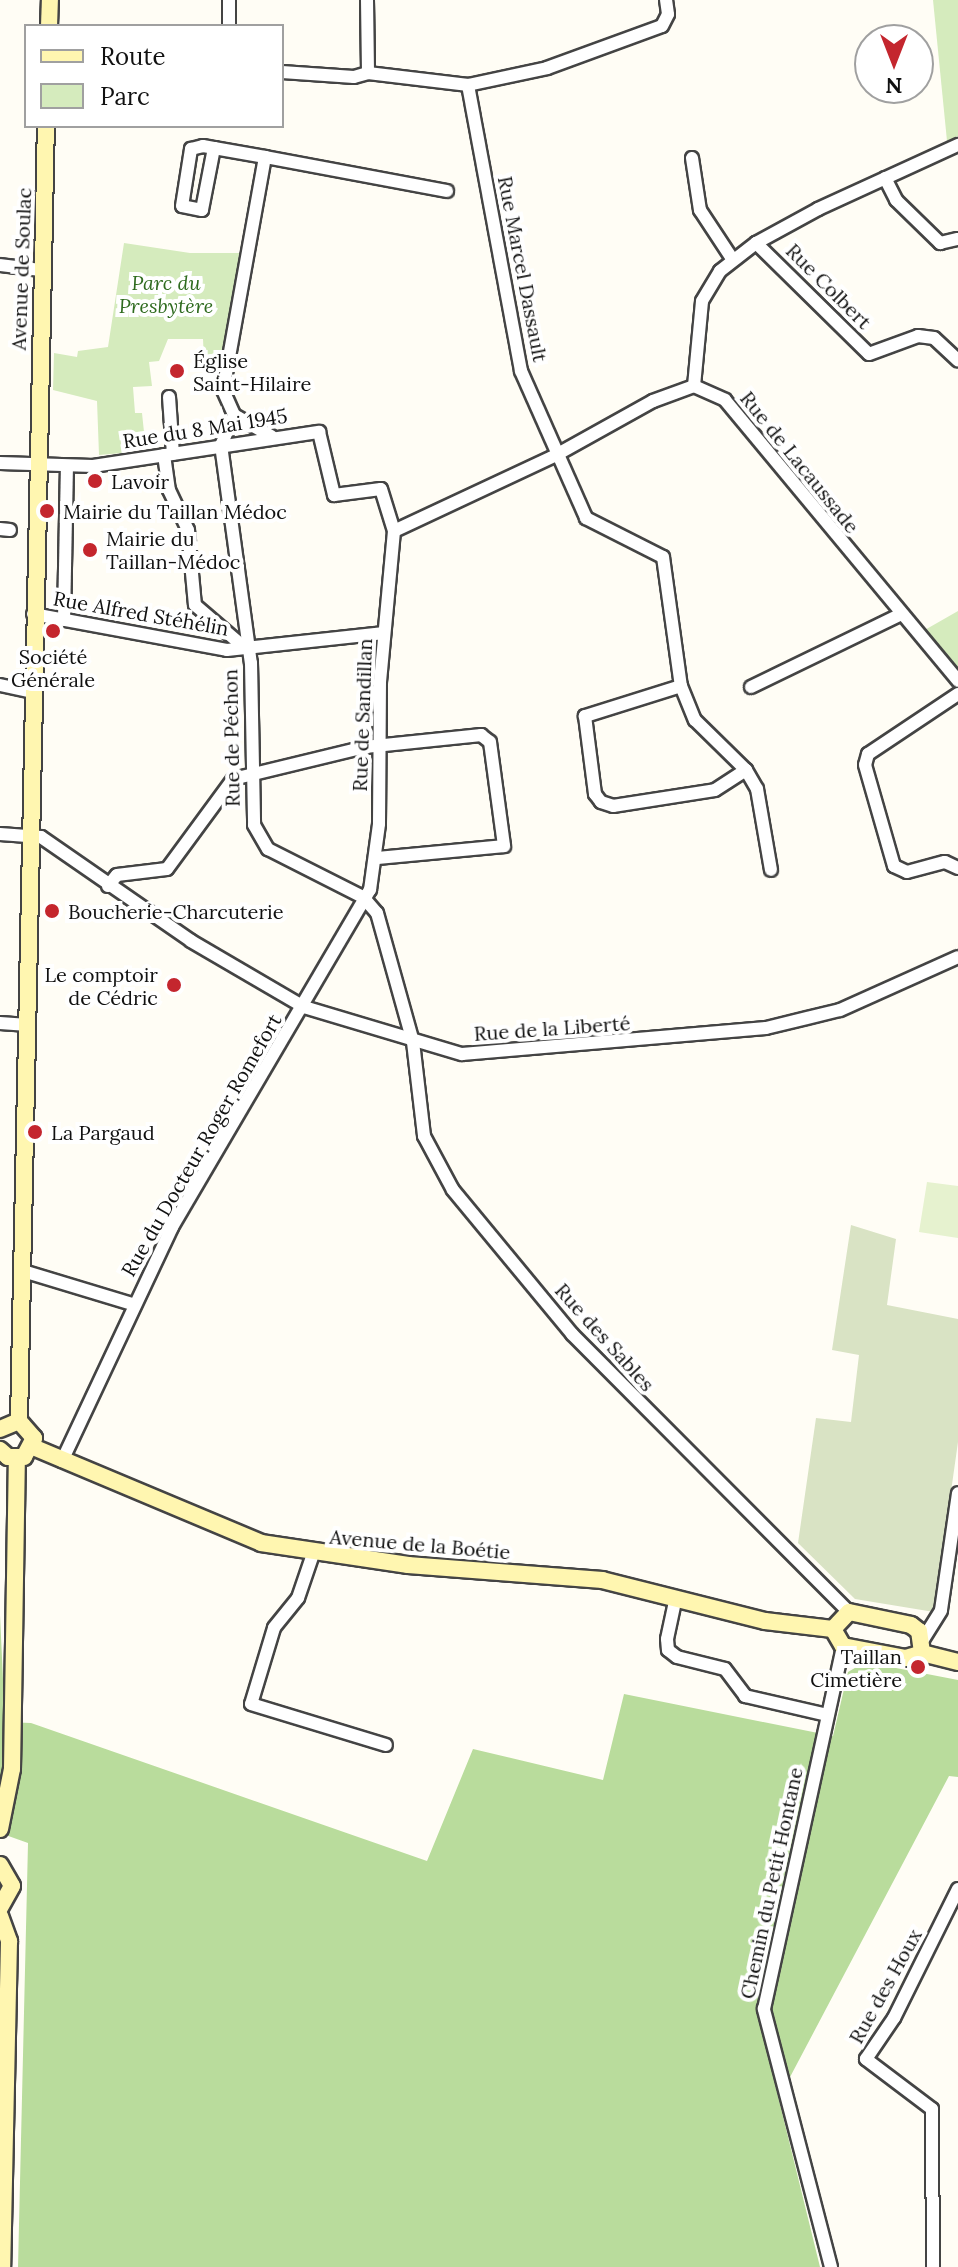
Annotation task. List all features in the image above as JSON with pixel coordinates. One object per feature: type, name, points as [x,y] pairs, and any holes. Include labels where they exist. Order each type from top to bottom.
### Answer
[{"type":"main road","points":[[49,24],[50,0]]},
{"type":"main road","name":"Avenue de Soulac","points":[[19,1421],[33,614],[46,128]]},
{"type":"main road","points":[[0,1429],[19,1421],[33,1432],[33,1447],[17,1458]]},
{"type":"main road","name":"Avenue de la Boétie","points":[[33,1447],[261,1543],[313,1554],[602,1580],[826,1630]]},
{"type":"main road","points":[[0,1450],[17,1458]]},
{"type":"main road","points":[[0,1829],[12,1769],[17,1458]]},
{"type":"main road","points":[[922,1647],[906,1658],[843,1646],[826,1630],[849,1612],[911,1625],[922,1647],[958,1662]]},
{"type":"main road","points":[[0,1865],[12,1886],[0,1908]]},
{"type":"main road","points":[[0,1916],[9,1941],[2,2267]]},
{"type":"street","points":[[229,0],[229,24]]},
{"type":"street","points":[[367,0],[368,73]]},
{"type":"street","points":[[284,72],[354,77],[368,73],[468,85],[547,68],[662,26],[668,14],[666,0]]},
{"type":"street","name":"Rue Marcel Dassault","points":[[468,85],[521,371],[586,518],[663,557],[681,686]]},
{"type":"street","points":[[394,531],[556,455],[653,401],[694,386],[702,301],[707,285],[733,260],[756,243],[958,145]]},
{"type":"street","points":[[214,148],[202,210],[182,206],[191,149],[214,148],[447,191]]},
{"type":"street","points":[[265,157],[223,390],[234,415],[271,436]]},
{"type":"street","points":[[692,158],[700,210],[733,260]]},
{"type":"street","points":[[885,178],[896,200],[940,243],[958,239]]},
{"type":"street","name":"Rue Colbert","points":[[756,243],[869,354],[918,336],[934,338],[958,360]]},
{"type":"street","points":[[0,265],[41,270]]},
{"type":"street","name":"Rue de Lacaussade","points":[[694,386],[725,400],[899,615],[958,681]]},
{"type":"street","points":[[169,397],[169,490],[188,530],[195,605],[245,648]]},
{"type":"street","points":[[221,445],[234,415]]},
{"type":"street","name":"Rue du 8 Mai 1945","points":[[0,463],[67,467],[169,455],[271,436],[319,432],[334,495],[381,489],[394,531]]},
{"type":"street","name":"Rue de Péchon","points":[[221,445],[245,648],[251,663],[249,775],[254,825],[268,849],[363,897]]},
{"type":"street","points":[[64,620],[67,467]]},
{"type":"street","name":"Rue de Sandillan","points":[[363,897],[370,890],[376,858],[384,633],[394,531]]},
{"type":"street","name":"Rue Alfred Stéhélin","points":[[33,614],[193,646],[245,648],[384,633]]},
{"type":"street","points":[[751,687],[899,615]]},
{"type":"street","points":[[0,685],[32,692]]},
{"type":"street","points":[[746,770],[715,790],[613,806],[595,794],[585,716],[681,686],[695,720],[746,770],[757,789],[771,870]]},
{"type":"street","points":[[958,694],[868,754],[865,765],[894,866],[907,872],[945,862],[958,868]]},
{"type":"street","points":[[108,886],[117,875],[167,869],[223,788],[249,775],[379,746],[481,735],[492,749],[504,846],[376,858]]},
{"type":"street","name":"Rue de la Liberté","points":[[0,834],[31,834],[60,848],[108,886],[304,1007],[413,1042],[462,1054],[766,1028],[840,1010],[958,957]]},
{"type":"street","points":[[363,897],[377,913],[413,1042]]},
{"type":"street","name":"Rue du Docteur Roger Romefort","points":[[62,1461],[132,1304],[172,1227],[304,1007],[363,897]]},
{"type":"street","points":[[0,1023],[28,1025]]},
{"type":"street","name":"Rue des Sables","points":[[413,1042],[424,1136],[453,1190],[572,1334],[849,1612]]},
{"type":"street","points":[[23,1271],[132,1304]]},
{"type":"street","points":[[922,1647],[941,1610],[958,1493]]},
{"type":"street","points":[[313,1554],[298,1598],[274,1628],[251,1704],[386,1745]]},
{"type":"street","points":[[676,1597],[667,1639],[668,1650],[677,1657],[725,1669],[745,1696],[827,1715]]},
{"type":"street","name":"Chemin du Petit Hontane","points":[[831,2267],[764,2009],[843,1646]]},
{"type":"street","name":"Rue des Houx","points":[[933,2267],[932,2109],[866,2059],[894,2018],[958,1889]]},
{"type":"green space","points":[[933,0],[958,0],[958,136],[947,141]]},
{"type":"green space","name":"Parc du Presbytère","points":[[124,243],[190,253],[249,253],[224,361],[204,361],[203,339],[168,339],[159,361],[149,362],[152,386],[133,387],[135,413],[142,413],[144,432],[120,434],[122,453],[99,455],[97,401],[53,390],[54,353],[77,357],[78,351],[108,347]]},
{"type":"green space","points":[[958,611],[958,670],[923,631]]},
{"type":"green space","points":[[927,1182],[958,1186],[958,1238],[919,1232]]},
{"type":"green space","points":[[851,1225],[896,1239],[887,1305],[958,1319],[958,1442],[934,1612],[855,1599],[798,1543],[816,1418],[851,1422],[859,1355],[832,1350]]},
{"type":"green space","points":[[0,1615],[5,1722],[31,1723],[427,1861],[473,1749],[603,1780],[624,1694],[833,1736],[848,1672],[865,1662],[958,1680],[958,1777],[949,1776],[789,2079],[775,2084],[820,2267],[18,2267],[28,1843],[0,1833]]},
{"type":"place","name":"Église Saint-Hilaire","points":[[177,371]]},
{"type":"place","name":"Lavoir","points":[[95,481]]},
{"type":"place","name":"Mairie du Taillan Médoc","points":[[47,511]]},
{"type":"place","name":"Mairie du Taillan-Médoc","points":[[90,550]]},
{"type":"place","name":"Société Générale","points":[[53,631]]},
{"type":"place","name":"Boucherie-Charcuterie","points":[[52,911]]},
{"type":"place","name":"Le comptoir de Cédric","points":[[174,985]]},
{"type":"place","name":"La Pargaud","points":[[35,1132]]},
{"type":"place","name":"Taillan Cimetière","points":[[918,1667]]}]
